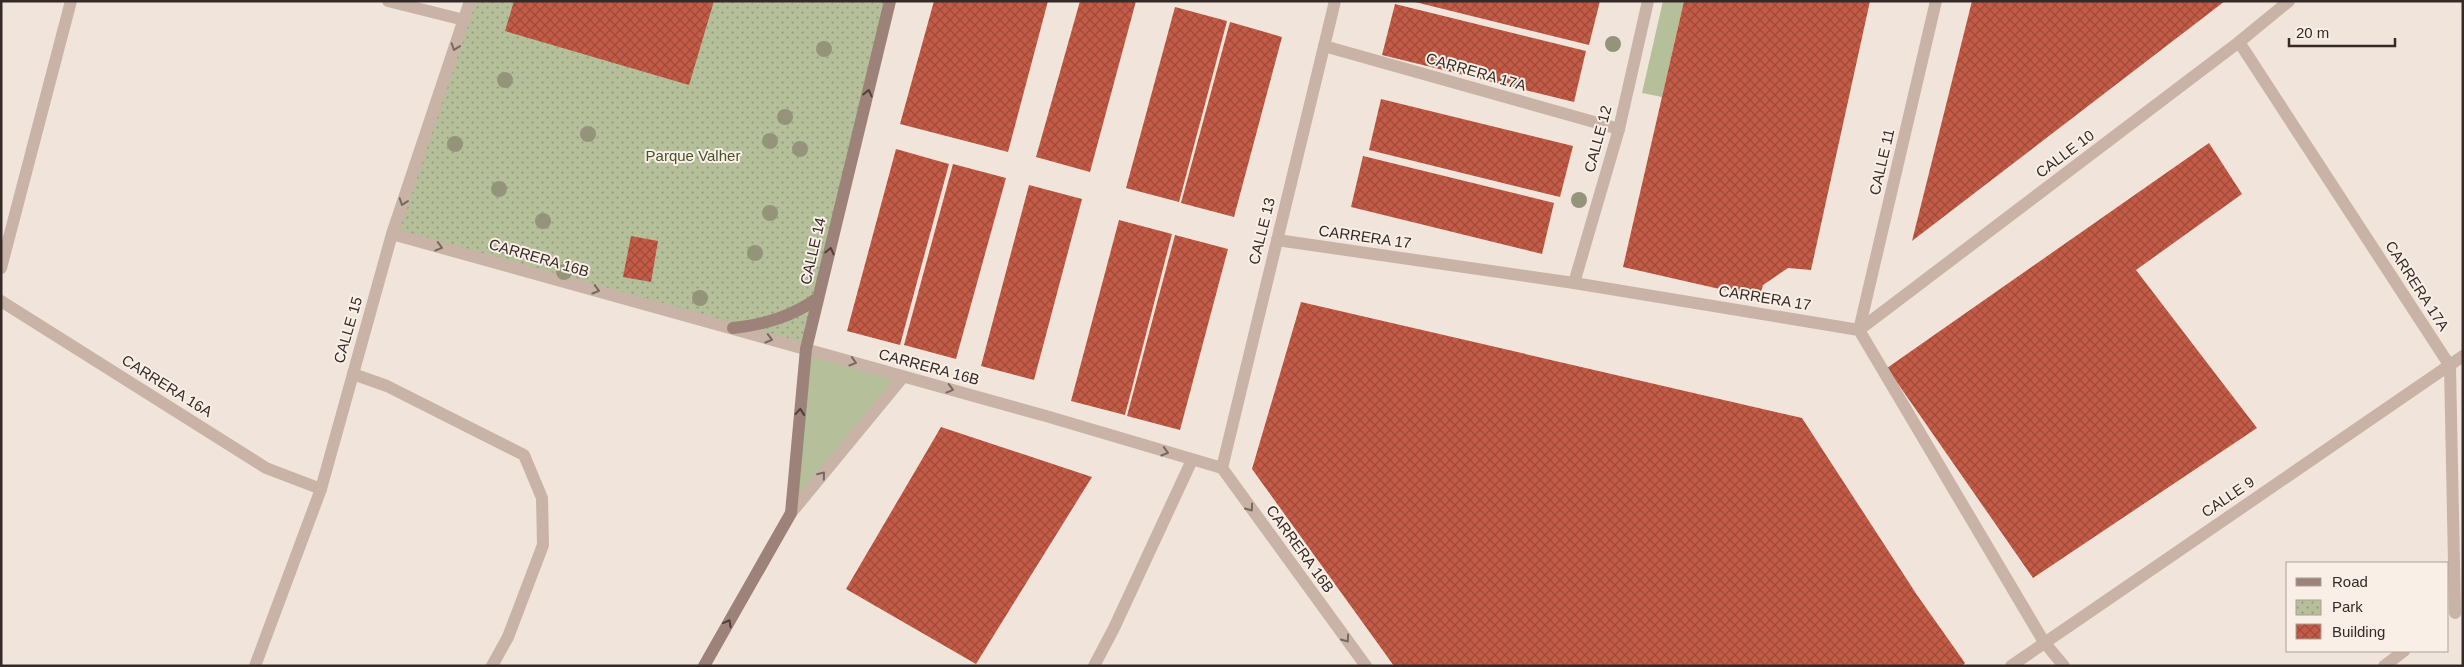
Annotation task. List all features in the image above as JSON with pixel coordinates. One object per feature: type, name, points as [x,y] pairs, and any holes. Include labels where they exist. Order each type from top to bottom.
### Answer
[{"type":"street","points":[[1,268],[71,1]]},
{"type":"street","points":[[388,1],[464,20]]},
{"type":"street","name":"CALLE 15","points":[[255,666],[320,489],[392,234],[470,1]]},
{"type":"street","name":"CALLE 14","points":[[791,513],[806,349],[890,1]]},
{"type":"street","name":"CALLE 13","points":[[1222,468],[1335,1]]},
{"type":"street","name":"CALLE 12","points":[[1574,283],[1619,129],[1648,1]]},
{"type":"street","name":"CALLE 11","points":[[1859,330],[1936,1]]},
{"type":"street","name":"CALLE 10","points":[[1859,330],[2239,42],[2289,1]]},
{"type":"street","name":"CARRERA 17A","points":[[2239,42],[2450,366]]},
{"type":"street","name":"CARRERA 17A","points":[[1324,46],[1619,129]]},
{"type":"street","name":"CARRERA 16B","points":[[392,234],[1046,416],[1222,468],[1366,666]]},
{"type":"street","name":"CARRERA 17","points":[[1277,240],[1574,283],[1859,330]]},
{"type":"street","points":[[733,328],[766,324],[783,319],[818,298]]},
{"type":"street","name":"CARRERA 16A","points":[[1,301],[266,468],[320,489]]},
{"type":"street","points":[[1859,330],[2044,642],[2064,666]]},
{"type":"street","name":"CALLE 9","points":[[2011,666],[2463,356]]},
{"type":"street","points":[[2450,366],[2455,615]]},
{"type":"street","points":[[353,374],[388,386],[524,454],[542,498],[543,545],[508,637],[492,666]]},
{"type":"street","name":"CALLE 14","points":[[704,666],[791,513],[903,377]]},
{"type":"street","points":[[1094,666],[1114,628],[1192,460]]},
{"type":"street","points":[[2384,666],[2403,652]]},
{"type":"green space","name":"Parque Valher","points":[[470,1],[890,1],[806,349],[392,234]]},
{"type":"green space","points":[[1663,1],[1684,1],[1662,97],[1642,93]]},
{"type":"green space","points":[[806,349],[903,377],[791,513]]},
{"type":"building","points":[[514,1],[714,1],[689,85],[505,31]]},
{"type":"building","points":[[934,1],[1048,1],[1008,152],[900,124]]},
{"type":"building","points":[[1080,1],[1136,1],[1090,172],[1036,157]]},
{"type":"building","points":[[1411,1],[1600,1],[1589,45]]},
{"type":"building","points":[[1684,1],[1870,1],[1811,270],[1788,268],[1763,285],[1759,298],[1623,267]]},
{"type":"building","points":[[1972,1],[2225,1],[1912,241]]},
{"type":"building","points":[[1395,4],[1586,51],[1574,102],[1382,55]]},
{"type":"building","points":[[1175,7],[1227,21],[1179,202],[1126,188]]},
{"type":"building","points":[[1230,22],[1282,37],[1234,217],[1181,203]]},
{"type":"building","points":[[1381,99],[1573,146],[1560,197],[1369,150]]},
{"type":"building","points":[[2209,143],[2242,194],[2136,270],[2257,428],[2033,578],[1887,368]]},
{"type":"building","points":[[896,149],[949,164],[900,345],[847,331]]},
{"type":"building","points":[[1363,156],[1554,203],[1542,254],[1351,207]]},
{"type":"building","points":[[953,164],[1006,178],[956,359],[904,345]]},
{"type":"building","points":[[1029,185],[1082,199],[1034,380],[981,366]]},
{"type":"building","points":[[1119,220],[1172,234],[1125,415],[1071,401]]},
{"type":"building","points":[[1175,235],[1228,249],[1180,430],[1127,416]]},
{"type":"building","points":[[631,236],[658,241],[651,282],[623,277]]},
{"type":"building","points":[[1301,302],[1802,418],[1917,595],[1965,663],[1962,666],[1394,666],[1252,469]]},
{"type":"building","points":[[941,427],[1092,477],[976,664],[846,589]]}]
